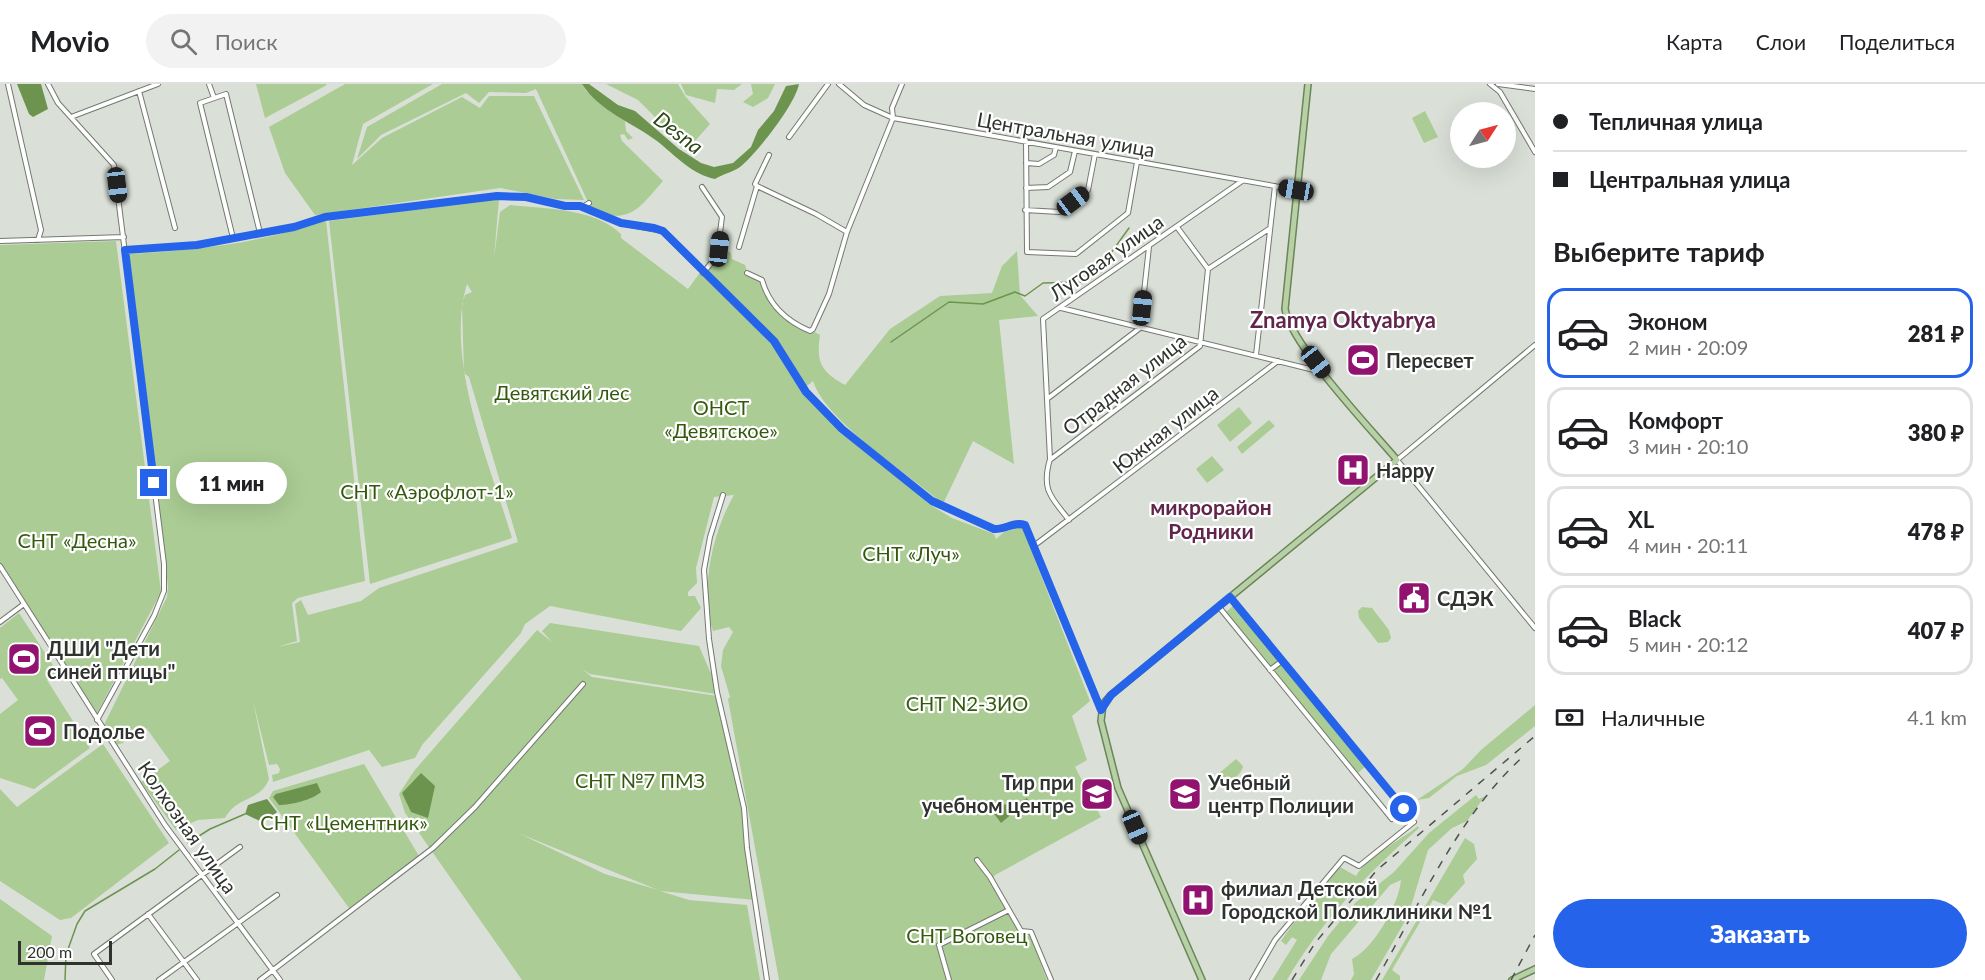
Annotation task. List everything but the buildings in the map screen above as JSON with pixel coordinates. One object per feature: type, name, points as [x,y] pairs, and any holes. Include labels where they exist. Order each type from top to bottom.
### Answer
[{"type":"main road","points":[[1202,980],[1118,788],[1102,734],[1101,710],[1111,695],[1397,460],[1324,372],[1296,335],[1287,318],[1296,190],[1308,84]]},
{"type":"main road","points":[[1512,980],[1535,970]]},
{"type":"main road","points":[[1520,980],[1535,970]]},
{"type":"street","points":[[8,84],[41,230],[38,240]]},
{"type":"street","points":[[48,84],[58,103],[114,165],[165,581],[154,616],[97,720]]},
{"type":"street","points":[[70,117],[158,84]]},
{"type":"street","points":[[209,84],[213,98]]},
{"type":"street","points":[[789,137],[828,84]]},
{"type":"street","name":"Центральная улица","points":[[839,84],[864,105],[893,118],[1296,190]]},
{"type":"street","points":[[747,273],[762,280],[770,301],[784,316],[810,331],[829,294],[847,232],[893,118],[892,108],[902,84]]},
{"type":"street","points":[[1490,84],[1500,92],[1535,152]]},
{"type":"street","points":[[1498,84],[1535,89]]},
{"type":"street","points":[[139,91],[175,228]]},
{"type":"street","points":[[233,238],[200,103],[226,94],[260,233]]},
{"type":"street","points":[[1026,141],[1027,252],[1076,254],[1128,213],[1137,162]]},
{"type":"street","points":[[1026,164],[1040,164],[1054,155],[1056,147]]},
{"type":"street","points":[[1026,188],[1048,187],[1070,172],[1075,151]]},
{"type":"street","points":[[1025,210],[1059,212],[1088,190],[1095,154]]},
{"type":"street","points":[[739,247],[757,186],[755,184],[769,155]]},
{"type":"street","name":"Луговая улица","points":[[1070,520],[1049,494],[1045,477],[1050,459],[1043,320],[1243,180]]},
{"type":"street","points":[[757,186],[816,214],[847,232]]},
{"type":"street","points":[[1256,355],[1275,186]]},
{"type":"street","points":[[702,187],[723,217],[717,256],[703,273]]},
{"type":"street","points":[[125,250],[197,245],[294,227],[325,217],[497,196],[526,197],[565,206],[580,206],[589,203]]},
{"type":"street","points":[[580,206],[621,223],[663,231],[776,343],[806,392],[842,429],[941,507],[994,529],[1002,530],[1017,523],[1025,525],[1101,710]]},
{"type":"street","points":[[1177,227],[1208,269],[1269,229]]},
{"type":"street","points":[[0,241],[124,237]]},
{"type":"street","points":[[1047,399],[1140,328],[1149,246]]},
{"type":"street","name":"Отрадная улица","points":[[1050,459],[1197,349],[1201,342],[1208,269]]},
{"type":"street","points":[[1060,307],[1324,372]]},
{"type":"street","points":[[1535,345],[1397,460],[1535,628]]},
{"type":"street","name":"Южная улица","points":[[1035,545],[1278,361]]},
{"type":"street","points":[[723,495],[710,537],[704,570],[709,639],[717,692],[744,808],[747,848],[767,980]]},
{"type":"street","name":"Колхозная улица","points":[[0,566],[165,825],[280,980]]},
{"type":"street","points":[[1230,597],[1414,822],[1359,866],[1344,858],[1275,940],[1252,980]]},
{"type":"street","points":[[0,622],[24,604]]},
{"type":"street","points":[[1219,606],[1392,819],[1404,809]]},
{"type":"street","points":[[1270,670],[1282,661]]},
{"type":"street","points":[[260,980],[427,854],[460,823],[583,684]]},
{"type":"street","points":[[112,980],[94,954],[240,847]]},
{"type":"street","points":[[976,860],[1021,931],[1031,932],[1051,980]]},
{"type":"street","points":[[159,980],[277,895]]},
{"type":"street","points":[[949,980],[939,945],[1009,910]]},
{"type":"street","points":[[148,914],[197,980]]},
{"type":"green space","points":[[256,84],[326,84],[327,85],[265,118]]},
{"type":"green space","points":[[345,84],[433,84],[363,124],[352,165],[382,138],[462,97],[480,108],[489,96],[534,96],[584,200],[555,199],[500,188],[315,215],[285,173],[269,127]]},
{"type":"green space","points":[[442,84],[582,84],[586,91],[625,121],[626,131],[633,138],[628,140],[624,134],[620,135],[622,141],[663,181],[634,211],[617,216],[593,213],[536,89],[526,93],[489,92],[479,103],[466,93],[381,135],[357,159],[367,127]]},
{"type":"green space","points":[[606,84],[678,84],[685,96],[710,124],[695,141],[680,142],[638,100]]},
{"type":"green space","points":[[681,84],[742,84],[734,90],[717,89],[715,103],[686,95]]},
{"type":"green space","points":[[751,84],[775,84],[768,98],[753,107],[743,102],[753,94]]},
{"type":"green space","points":[[1425,111],[1438,137],[1424,143],[1412,118]]},
{"type":"green space","points":[[499,199],[494,258],[500,212],[510,205],[569,211],[584,214],[610,225],[621,234],[621,238],[688,289],[718,248],[731,253],[732,259],[745,265],[747,271],[765,280],[768,290],[779,307],[794,320],[820,335],[819,352],[825,371],[845,385],[890,329],[940,296],[992,293],[1002,266],[1017,251],[1020,295],[1038,316],[999,320],[1014,464],[973,441],[943,504],[851,430],[821,397],[813,381],[802,390],[834,426],[911,486],[929,504],[952,518],[994,534],[996,539],[1004,532],[1022,527],[1090,701],[1072,716],[1087,760],[1075,767],[1101,817],[995,875],[991,881],[1023,936],[1030,935],[1047,980],[779,980],[728,699],[730,697],[721,666],[723,650],[733,632],[729,627],[713,631],[707,598],[714,543],[726,509],[734,495],[714,497],[696,568],[697,583],[688,592],[688,596],[695,596],[701,608],[681,631],[550,606],[525,624],[521,633],[422,745],[415,758],[382,767],[369,750],[273,782],[272,775],[279,773],[280,769],[277,764],[269,765],[253,701],[269,779],[265,786],[260,792],[236,805],[225,818],[198,820],[176,830],[141,782],[170,761],[147,729],[140,725],[129,732],[123,743],[116,745],[104,725],[167,597],[168,587],[129,254],[254,240],[326,220],[365,581],[298,598],[292,603],[297,641],[277,647],[300,642],[295,604],[301,600],[308,615],[361,601],[379,588],[518,542],[469,377],[465,374],[482,445],[512,538],[370,584],[329,221]],"holes":[[[467,284],[472,292],[465,295]],[[462,310],[464,366],[461,345]]]},
{"type":"green space","name":"СНТ «Десна»","points":[[116,241],[161,592],[97,713],[0,563],[0,245]]},
{"type":"green space","points":[[1239,407],[1252,423],[1230,442],[1217,425]]},
{"type":"green space","points":[[1269,420],[1275,426],[1242,454],[1237,447]]},
{"type":"green space","points":[[1212,456],[1224,470],[1207,483],[1196,469]]},
{"type":"green space","points":[[1234,605],[1279,660],[1271,667],[1226,612]]},
{"type":"green space","points":[[1362,607],[1372,608],[1389,630],[1391,638],[1388,642],[1378,643],[1359,618],[1358,611]]},
{"type":"green space","name":"Подолье","points":[[19,613],[60,676],[47,680],[90,748],[34,789],[0,778],[0,714],[18,700],[2,678],[0,679],[0,628]]},
{"type":"green space","name":"СНТ №7 ПМЗ","points":[[550,623],[699,646],[712,676],[716,694],[590,674],[581,668],[592,677],[717,696],[741,794],[755,900],[660,891],[689,900],[747,905],[760,980],[522,980],[405,813],[399,794],[414,771],[537,630],[552,642],[542,631]],"holes":[[[518,833],[658,890],[605,874]]]},
{"type":"green space","points":[[1282,664],[1366,766],[1357,774],[1274,671]]},
{"type":"green space","points":[[1535,705],[1535,726],[1486,765],[1457,776],[1429,798],[1417,800],[1463,769],[1481,750]]},
{"type":"green space","points":[[103,744],[169,843],[71,918],[60,920],[0,881],[0,789],[17,807]]},
{"type":"green space","points":[[1236,759],[1243,766],[1242,769],[1235,779],[1222,785],[1216,779],[1217,775]]},
{"type":"green space","name":"СНТ «Цементник»","points":[[364,764],[419,856],[349,908],[269,798],[273,791]]},
{"type":"green space","points":[[1476,795],[1479,799],[1485,796],[1467,821],[1452,828],[1428,850],[1408,916],[1371,980],[1351,980],[1354,974],[1352,959],[1369,945],[1384,924],[1396,901],[1401,880],[1390,885],[1331,954],[1321,980],[1299,980],[1328,936],[1355,903],[1394,872],[1429,833]]},
{"type":"green space","points":[[1418,826],[1419,828],[1364,880],[1330,918],[1300,958],[1287,980],[1272,980],[1297,940],[1292,937],[1286,945],[1281,941],[1312,897],[1340,867],[1356,876],[1361,868],[1376,855]]},
{"type":"green space","points":[[1465,838],[1474,844],[1477,859],[1463,875],[1465,883],[1445,905],[1433,900],[1392,970],[1400,976],[1400,980],[1382,980]]},
{"type":"green space","points":[[0,899],[52,936],[44,980],[0,980]]},
{"type":"shaded area","points":[[17,84],[41,84],[48,109],[33,117],[29,114]]},
{"type":"shaded area","points":[[582,84],[589,84],[618,105],[635,111],[679,149],[701,163],[714,167],[733,163],[751,147],[758,130],[774,111],[786,86],[799,84],[783,116],[756,151],[740,167],[715,179],[691,169],[657,141],[607,109]]},
{"type":"shaded area","points":[[421,773],[435,786],[428,818],[411,812],[402,793]]},
{"type":"shaded area","points":[[317,783],[321,792],[301,802],[279,805],[273,797],[276,794]]},
{"type":"shaded area","points":[[1027,798],[1030,804],[1019,808],[1001,823],[992,811],[996,805],[1015,804]]},
{"type":"shaded area","points":[[267,799],[277,812],[275,814],[260,821],[245,814],[248,805]]},
{"type":"waterway","points":[[891,342],[949,302],[983,304],[1015,292],[1025,296],[1043,283],[1082,282],[1108,257],[1129,228]]},
{"type":"waterway","points":[[188,843],[210,829],[245,814]]},
{"type":"waterway","points":[[65,980],[66,955],[77,924],[85,911],[155,869],[179,850]]},
{"type":"railway","points":[[1292,980],[1315,943],[1377,870],[1535,736]]},
{"type":"railway","points":[[1376,980],[1442,861],[1461,832],[1480,804],[1525,755]]},
{"type":"railway","points":[[1511,980],[1535,935]]},
{"type":"place","name":"Пересвет","points":[[1363,360]]},
{"type":"place","name":"Happy","points":[[1353,470]]},
{"type":"place","name":"СДЭК","points":[[1414,598]]},
{"type":"place","name":"ДШИ \"Дети синей птицы\"","points":[[24,659]]},
{"type":"place","name":"Подолье","points":[[40,731]]},
{"type":"place","name":"Тир при учебном центре","points":[[1097,794]]},
{"type":"place","name":"Учебный центр Полиции","points":[[1185,794]]},
{"type":"place","name":"филиал Детской Городской Поликлиники №1","points":[[1198,900]]},
{"type":"district","name":"Znamya Oktyabrya","points":[[1343,319]]},
{"type":"district","name":"микрорайон Родники","points":[[1211,518]]},
{"type":"route","points":[[154,483],[125,250],[197,245],[294,227],[325,217],[497,196],[526,197],[565,206],[580,206],[596,215],[621,223],[663,231],[776,343],[806,392],[826,416],[915,485],[932,501],[994,529],[1002,530],[1017,523],[1025,525],[1101,710],[1106,699],[1230,597],[1404,809]]},
{"type":"water label","name":"Desna","points":[[679,132]]},
{"type":"park label","name":"Девятский лес","points":[[562,392]]},
{"type":"park label","name":"ОНСТ «Девятское»","points":[[721,418]]},
{"type":"park label","name":"СНТ «Аэрофлот-1»","points":[[427,491]]},
{"type":"park label","name":"СНТ «Луч»","points":[[911,553]]},
{"type":"park label","name":"СНТ N2-ЗИО","points":[[967,703]]},
{"type":"park label","name":"СНТ Воговец","points":[[967,935]]}]
